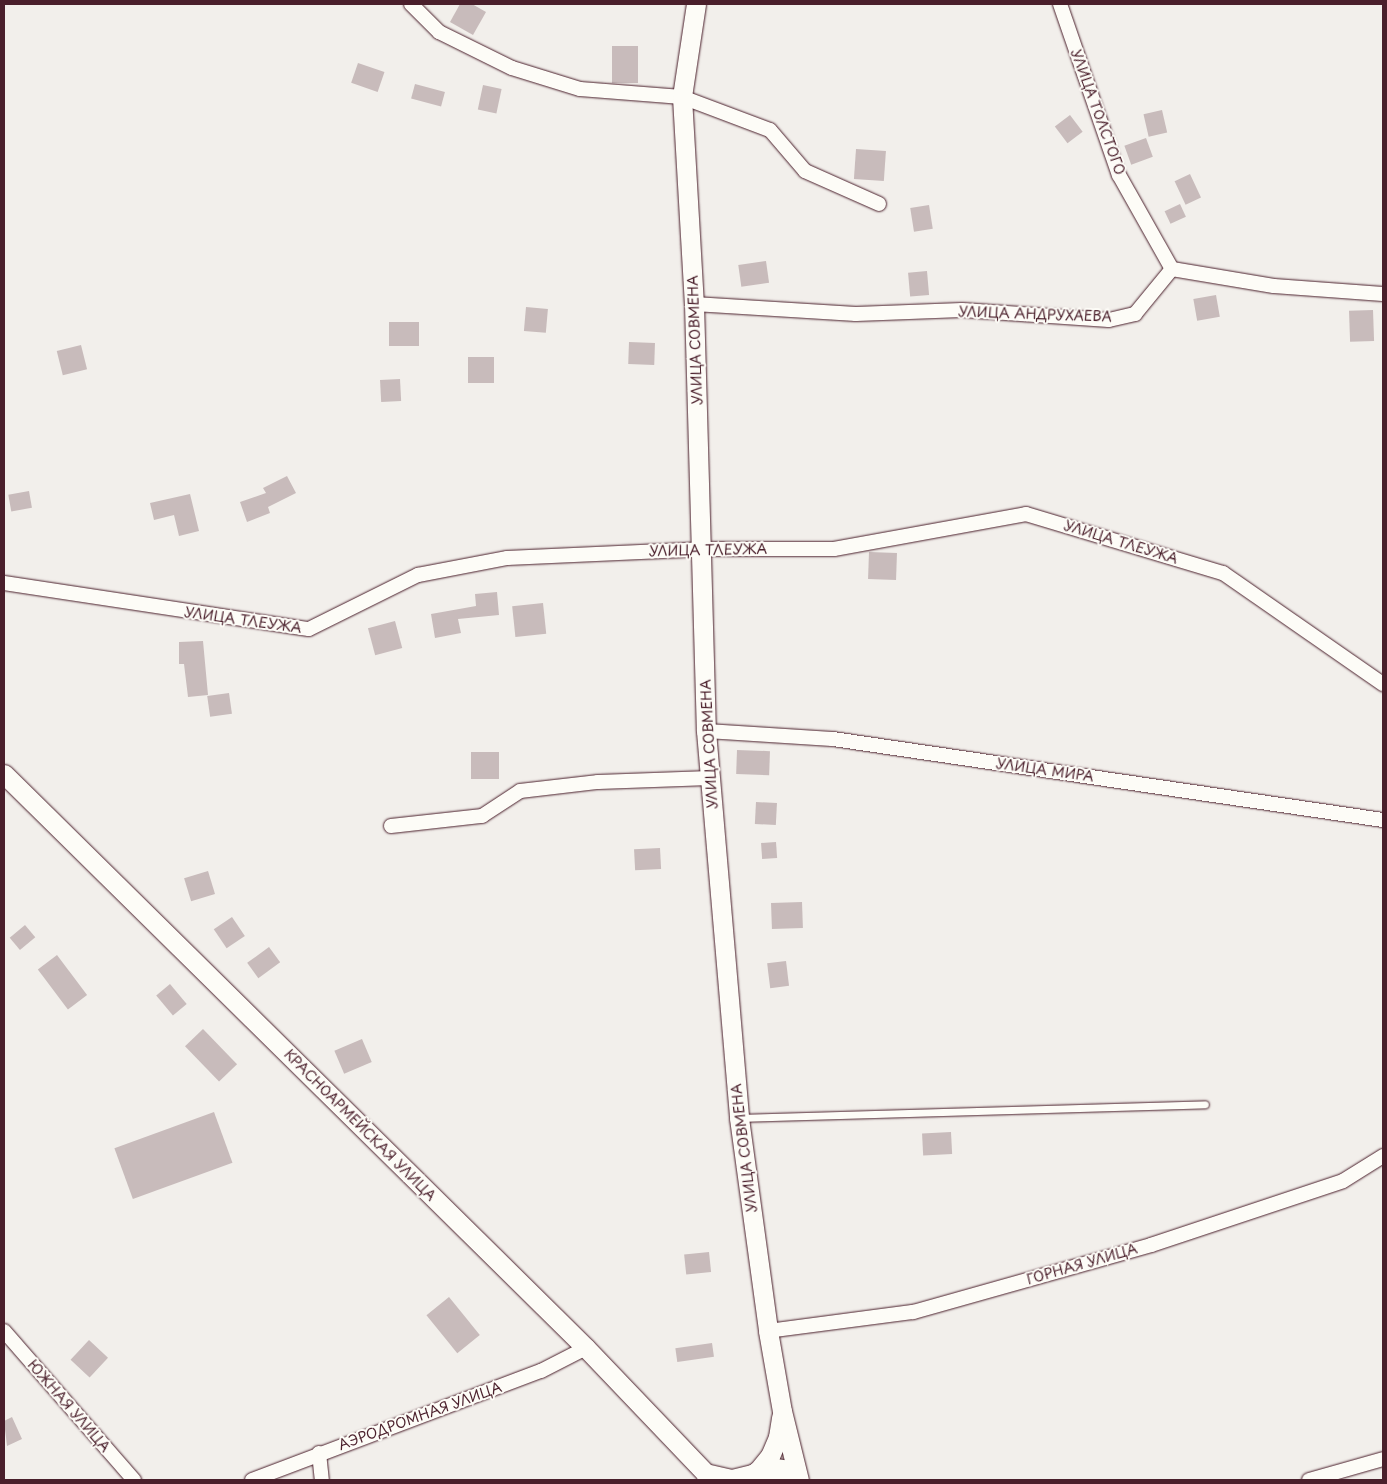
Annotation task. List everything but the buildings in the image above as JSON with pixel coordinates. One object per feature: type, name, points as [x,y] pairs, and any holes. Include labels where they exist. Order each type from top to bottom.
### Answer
[{"type":"main road","points":[[752,1477],[768,1468],[782,1470],[797,1480]]},
{"type":"street","points":[[411,4],[439,32],[512,68],[580,90],[682,98],[770,130],[805,171],[879,204]]},
{"type":"street","name":"УЛИЦА СОВМЕНА","points":[[696,4],[682,98],[694,304],[706,731],[739,1118],[768,1331],[797,1480]]},
{"type":"street","name":"УЛИЦА ТОЛСТОГО","points":[[1060,4],[1119,175],[1172,269]]},
{"type":"street","points":[[1172,269],[1274,286],[1383,294]]},
{"type":"street","name":"УЛИЦА АНДРУХАЕВА","points":[[694,304],[856,314],[962,310],[1109,320],[1135,314],[1172,269]]},
{"type":"street","name":"УЛИЦА ТЛЕУЖА","points":[[4,583],[309,629],[418,575],[507,558],[702,549],[834,549],[1026,514],[1223,573],[1383,684]]},
{"type":"street","name":"УЛИЦА МИРА","points":[[706,731],[832,739],[1383,820]]},
{"type":"street","name":"КРАСНОАРМЕЙСКАЯ УЛИЦА","points":[[4,774],[586,1348],[708,1477]]},
{"type":"street","points":[[391,826],[482,816],[520,791],[598,782],[710,778]]},
{"type":"street","name":"ГОРНАЯ УЛИЦА","points":[[768,1331],[923,1310],[1150,1245],[1334,1184],[1383,1156]]},
{"type":"street","name":"ЮЖНАЯ УЛИЦА","points":[[4,1331],[134,1480]]},
{"type":"street","name":"АЭРОДРОМНАЯ УЛИЦА","points":[[252,1480],[541,1371],[586,1348]]},
{"type":"street","points":[[708,1477],[732,1479],[752,1477],[770,1456],[778,1437],[782,1410]]},
{"type":"street","points":[[319,1454],[322,1480]]},
{"type":"street","points":[[1309,1480],[1383,1458]]},
{"type":"lane","points":[[739,1118],[1205,1104]]}]
